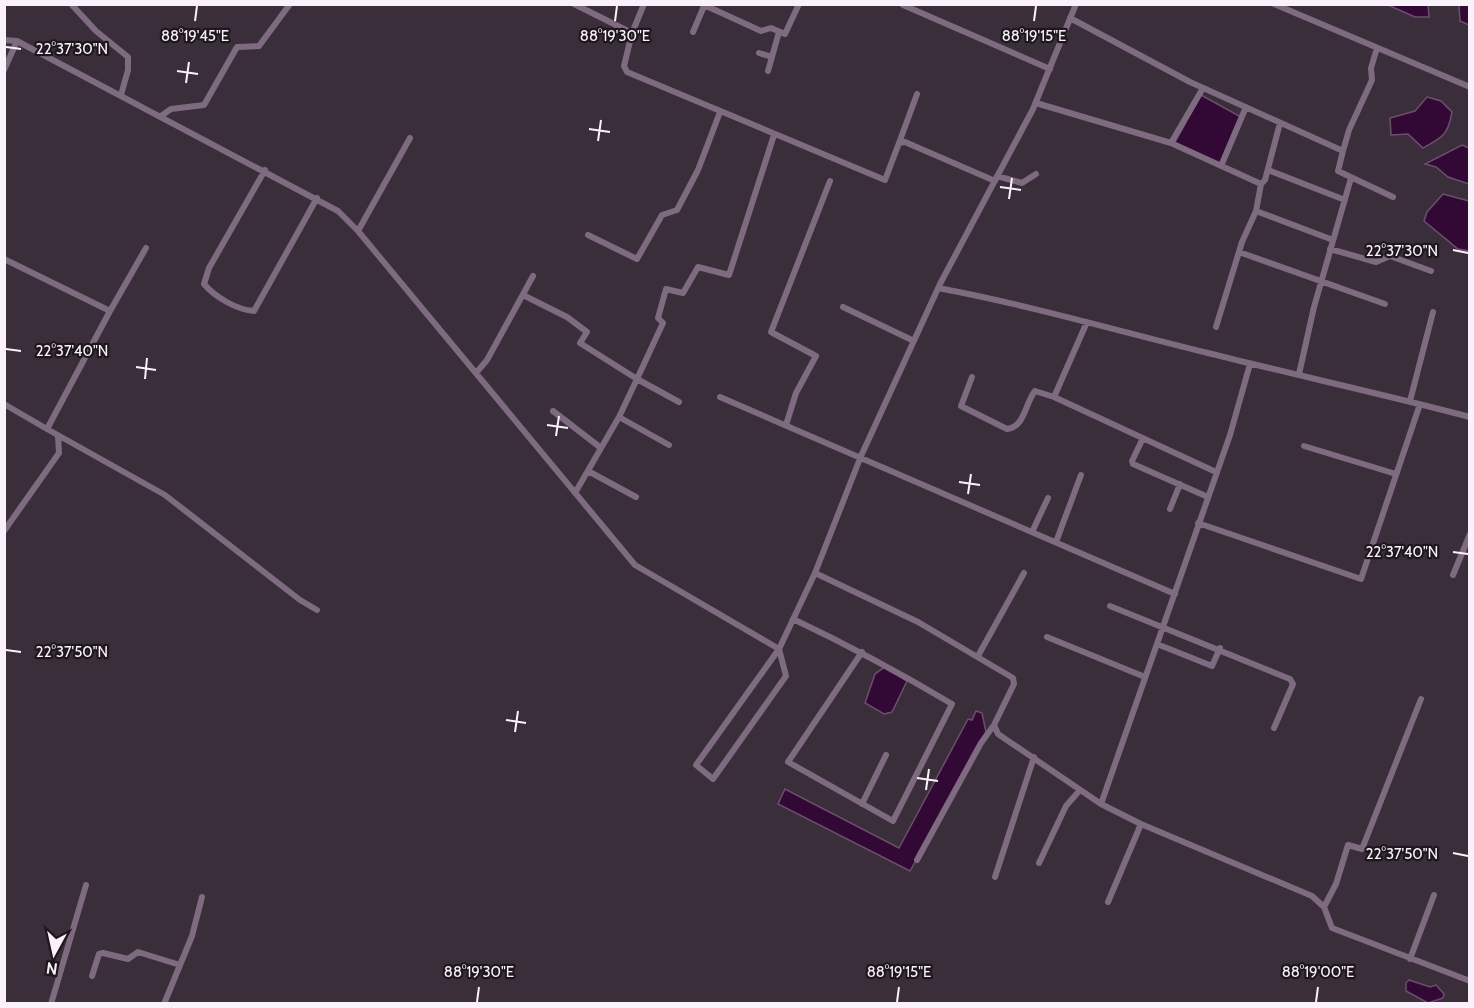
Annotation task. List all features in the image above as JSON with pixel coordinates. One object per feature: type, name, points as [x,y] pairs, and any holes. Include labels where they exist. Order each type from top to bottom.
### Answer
[{"type":"street","points":[[71,4],[96,31],[128,57],[128,70],[121,95]]},
{"type":"street","points":[[161,116],[171,109],[204,105],[237,47],[259,46],[290,4]]},
{"type":"street","points":[[574,4],[632,33]]},
{"type":"street","points":[[644,4],[632,33],[624,66],[627,72],[885,180],[917,94]]},
{"type":"street","points":[[693,32],[703,5],[761,31],[768,28],[785,34],[799,4]]},
{"type":"street","points":[[4,40],[17,41],[265,170],[338,211],[358,231],[635,565],[779,649],[786,676],[713,779],[696,765],[779,649],[815,573],[861,456],[938,288],[1036,103],[1076,4]]},
{"type":"street","points":[[1274,4],[1470,87]]},
{"type":"street","points":[[903,5],[1050,69]]},
{"type":"street","points":[[1070,18],[1128,51],[1203,88],[1343,151]]},
{"type":"street","points":[[768,71],[779,32]]},
{"type":"street","points":[[4,70],[17,41]]},
{"type":"street","points":[[1377,48],[1371,68],[1372,80],[1349,130],[1338,171],[1393,197]]},
{"type":"street","points":[[759,53],[772,57]]},
{"type":"street","points":[[1171,143],[1203,88]]},
{"type":"street","points":[[1036,103],[1171,143],[1262,184]]},
{"type":"street","points":[[1221,165],[1246,107]]},
{"type":"street","points":[[588,235],[637,259],[649,234],[664,212],[677,210],[698,170],[720,112]]},
{"type":"street","points":[[1216,327],[1239,252],[1256,211],[1280,123]]},
{"type":"street","points":[[575,493],[619,417],[663,323],[657,313],[666,289],[682,293],[698,267],[729,275],[738,240],[774,135]]},
{"type":"street","points":[[358,231],[410,138]]},
{"type":"street","points":[[899,143],[916,145],[996,178],[1022,183],[1036,174]]},
{"type":"street","points":[[265,170],[209,268],[204,284],[209,290],[242,310],[254,311],[317,198]]},
{"type":"street","points":[[1268,170],[1345,200]]},
{"type":"street","points":[[1299,374],[1330,249],[1351,178]]},
{"type":"street","points":[[786,425],[796,393],[816,356],[771,332],[830,181]]},
{"type":"street","points":[[1256,211],[1333,240]]},
{"type":"street","points":[[47,429],[146,248]]},
{"type":"street","points":[[1330,249],[1376,262],[1390,256],[1431,271]]},
{"type":"street","points":[[1239,252],[1385,304]]},
{"type":"street","points":[[4,259],[110,311]]},
{"type":"street","points":[[476,373],[487,360],[533,276]]},
{"type":"street","points":[[938,288],[1015,302],[1250,364],[1470,417]]},
{"type":"street","points":[[523,296],[567,316],[587,332],[580,343],[679,402]]},
{"type":"street","points":[[843,308],[914,341]]},
{"type":"street","points":[[1410,401],[1433,312]]},
{"type":"street","points":[[1054,397],[1087,322]]},
{"type":"street","points":[[1101,804],[1175,594],[1250,364]]},
{"type":"street","points":[[972,377],[961,406],[1007,429],[1012,428],[1023,418],[1035,391],[1054,397],[1216,472]]},
{"type":"street","points":[[720,397],[861,456],[1175,594]]},
{"type":"street","points":[[4,404],[165,495],[300,600],[317,610]]},
{"type":"street","points":[[1198,523],[1361,579],[1420,404]]},
{"type":"street","points":[[554,411],[601,448]]},
{"type":"street","points":[[619,417],[669,445]]},
{"type":"street","points":[[4,531],[59,453],[58,436]]},
{"type":"street","points":[[1143,438],[1131,461],[1133,464],[1208,496]]},
{"type":"street","points":[[1304,446],[1396,474]]},
{"type":"street","points":[[588,471],[636,497]]},
{"type":"street","points":[[1056,542],[1081,475]]},
{"type":"street","points":[[1170,510],[1180,484]]},
{"type":"street","points":[[1032,532],[1048,498]]},
{"type":"street","points":[[1453,575],[1470,534]]},
{"type":"street","points":[[815,573],[888,607],[978,656],[1013,678],[1014,684],[994,725],[981,743],[916,860]]},
{"type":"street","points":[[978,656],[1024,573]]},
{"type":"street","points":[[1110,606],[1220,648],[1293,681],[1274,728]]},
{"type":"street","points":[[793,619],[862,652],[952,704],[892,821],[788,762],[862,652]]},
{"type":"street","points":[[1047,637],[1145,677]]},
{"type":"street","points":[[1157,644],[1212,666],[1220,648]]},
{"type":"street","points":[[1324,907],[1336,884],[1348,845],[1362,849],[1421,699]]},
{"type":"street","points":[[994,725],[998,734],[1101,804],[1141,824],[1312,896],[1324,907],[1332,928],[1470,981]]},
{"type":"street","points":[[862,804],[885,755]]},
{"type":"street","points":[[995,877],[1034,757]]},
{"type":"street","points":[[1040,863],[1066,806],[1080,790]]},
{"type":"street","points":[[1108,902],[1141,824]]},
{"type":"street","points":[[51,1004],[86,885]]},
{"type":"street","points":[[1410,959],[1434,895]]},
{"type":"street","points":[[165,1004],[202,897]]},
{"type":"street","points":[[92,976],[99,954],[103,953],[128,959],[138,952],[180,964]]},
{"type":"shaded area","points":[[1388,5],[1428,5],[1429,17],[1415,17]]},
{"type":"shaded area","points":[[1459,5],[1469,5],[1469,25],[1460,21]]},
{"type":"shaded area","points":[[1201,95],[1241,117],[1220,165],[1174,144]]},
{"type":"shaded area","points":[[1427,97],[1441,101],[1452,112],[1449,126],[1444,134],[1423,148],[1408,134],[1391,135],[1390,118],[1415,111]]},
{"type":"shaded area","points":[[1462,145],[1469,148],[1469,184],[1448,177],[1436,167],[1425,164]]},
{"type":"shaded area","points":[[1443,194],[1469,201],[1469,251],[1458,249],[1424,221],[1427,212]]},
{"type":"shaded area","points":[[885,667],[907,681],[892,712],[884,714],[865,703],[875,674]]},
{"type":"shaded area","points":[[976,711],[982,713],[986,732],[910,871],[778,804],[785,789],[899,848],[968,719],[972,720]]},
{"type":"shaded area","points":[[1409,980],[1430,987],[1436,985],[1444,994],[1443,998],[1428,1003],[1406,991],[1406,983]]}]
